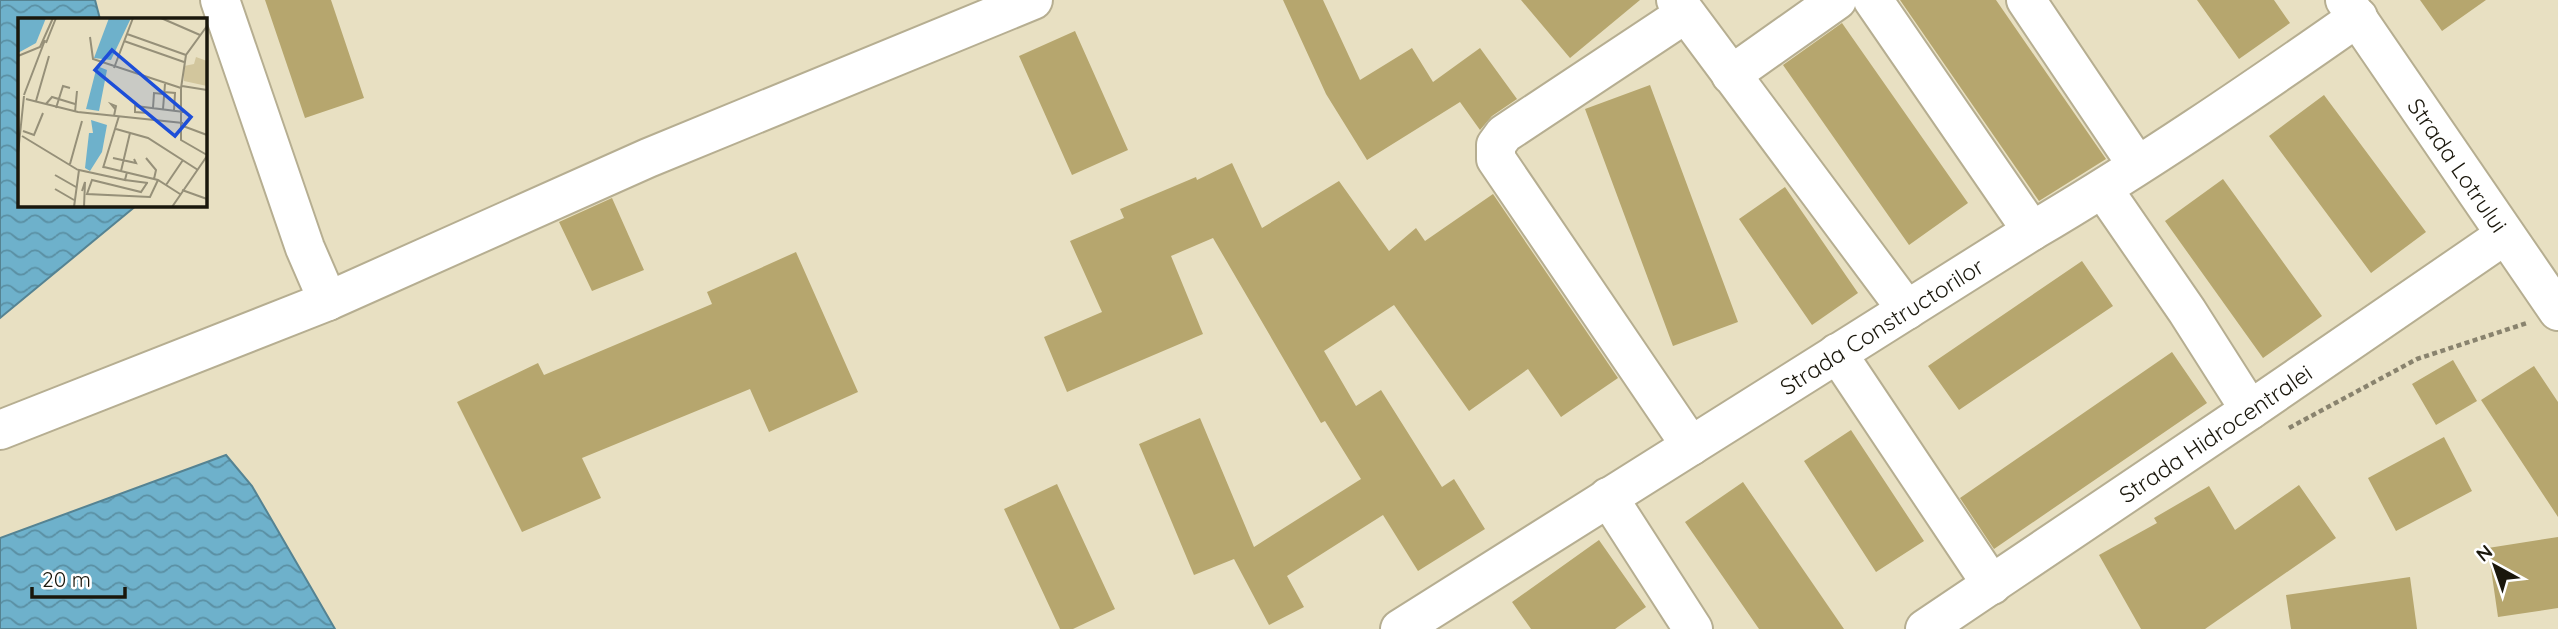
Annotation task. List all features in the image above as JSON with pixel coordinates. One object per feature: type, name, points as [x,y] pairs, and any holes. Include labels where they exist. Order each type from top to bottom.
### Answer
[{"type":"street","points":[[220,0],[305,248],[328,301]]},
{"type":"street","points":[[0,430],[328,301],[648,158],[1033,0]]},
{"type":"street","points":[[1731,75],[1837,0]]},
{"type":"street","points":[[1873,0],[2032,231]]},
{"type":"street","points":[[2026,0],[2137,165]]},
{"type":"street","points":[[1691,446],[1496,159],[1496,145],[1504,134],[1681,7],[1907,310]]},
{"type":"street","name":"Strada Constructorilor","points":[[1400,629],[2103,189],[2221,112],[2351,9]]},
{"type":"street","name":"Strada Lotrului","points":[[2351,9],[2505,235],[2551,311]]},
{"type":"street","points":[[2103,189],[2264,422]]},
{"type":"street","name":"Strada Hidrocentralei","points":[[1925,629],[1992,585],[2264,422],[2505,235]]},
{"type":"street","points":[[1838,353],[1992,585]]},
{"type":"street","points":[[1608,497],[1688,627]]},
{"type":"path","points":[[2264,422],[2417,359],[2551,311]]},
{"type":"water","points":[[0,0],[95,0],[100,18],[18,18],[18,206],[136,206],[0,318]]},
{"type":"water","points":[[226,455],[252,486],[335,629],[0,629],[0,538]]},
{"type":"building","points":[[265,0],[331,0],[364,98],[305,118]]},
{"type":"building","points":[[1283,0],[1323,0],[1360,80],[1412,48],[1433,82],[1480,48],[1517,99],[1492,116],[1480,130],[1460,102],[1367,160],[1326,94]]},
{"type":"building","points":[[1521,0],[1640,0],[1570,58]]},
{"type":"building","points":[[1900,0],[1996,0],[2106,159],[2039,201]]},
{"type":"building","points":[[2197,0],[2274,0],[2290,23],[2239,59]]},
{"type":"building","points":[[2420,0],[2486,0],[2442,31]]},
{"type":"building","points":[[1842,23],[1968,203],[1909,245],[1783,65]]},
{"type":"building","points":[[1075,31],[1128,150],[1072,175],[1019,56]]},
{"type":"building","points":[[1650,85],[1738,322],[1673,346],[1585,109]]},
{"type":"building","points":[[2324,95],[2426,232],[2371,273],[2269,136]]},
{"type":"building","points":[[1232,163],[1262,228],[1339,181],[1389,251],[1416,228],[1425,241],[1493,194],[1618,378],[1561,417],[1528,369],[1469,411],[1394,305],[1324,351],[1356,406],[1381,390],[1442,487],[1454,479],[1485,529],[1418,571],[1383,515],[1287,576],[1304,607],[1269,625],[1234,559],[1194,575],[1139,444],[1200,418],[1254,547],[1361,479],[1325,421],[1321,423],[1213,238],[1171,256],[1203,334],[1067,392],[1044,337],[1102,312],[1070,241],[1124,218],[1120,209],[1196,177],[1197,180]]},
{"type":"building","points":[[2223,179],[2322,316],[2263,358],[2165,221]]},
{"type":"building","points":[[1785,187],[1858,293],[1812,325],[1739,219]]},
{"type":"building","points":[[612,198],[644,270],[592,291],[559,222]]},
{"type":"building","points":[[796,252],[858,392],[769,432],[750,389],[582,458],[601,498],[522,532],[457,402],[538,363],[544,375],[712,304],[707,292]]},
{"type":"building","points":[[2082,261],[2113,306],[1959,410],[1928,366]]},
{"type":"building","points":[[2172,352],[2207,403],[1994,549],[1960,498]]},
{"type":"building","points":[[2453,360],[2477,401],[2436,425],[2412,384]]},
{"type":"building","points":[[2534,366],[2558,402],[2558,517],[2481,400]]},
{"type":"building","points":[[1851,430],[1924,541],[1876,572],[1804,461]]},
{"type":"building","points":[[2444,437],[2472,491],[2396,531],[2368,478]]},
{"type":"building","points":[[1743,482],[1844,629],[1759,629],[1685,522]]},
{"type":"building","points":[[1057,484],[1115,609],[1073,629],[1060,629],[1004,509]]},
{"type":"building","points":[[2299,485],[2336,538],[2205,629],[2141,629],[2099,555],[2157,523],[2154,518],[2209,486],[2235,530]]},
{"type":"building","points":[[2558,537],[2558,608],[2498,617],[2488,548]]},
{"type":"building","points":[[1599,540],[1646,607],[1615,629],[1531,629],[1512,602]]},
{"type":"building","points":[[2410,577],[2417,629],[2291,629],[2286,595]]}]
